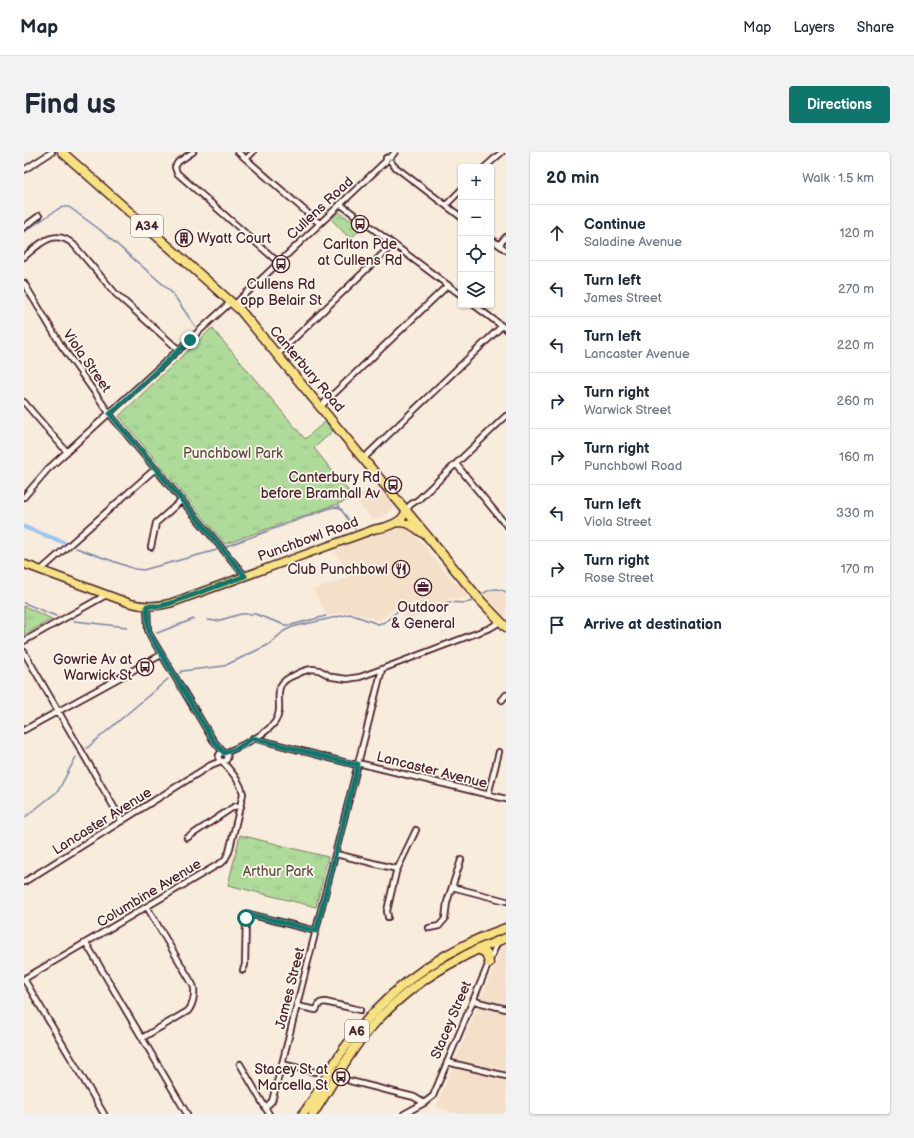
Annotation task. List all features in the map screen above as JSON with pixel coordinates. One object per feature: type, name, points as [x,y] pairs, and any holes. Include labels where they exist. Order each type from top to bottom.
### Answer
[{"type":"highway","name":"Canterbury Road","points":[[62,152],[233,303],[278,354],[406,511],[490,611],[503,624]]},
{"type":"highway","name":"Stacey Street","points":[[502,939],[505,927]]},
{"type":"highway","name":"A6","points":[[303,1114],[351,1039],[369,1016],[388,997],[440,958],[505,927]]},
{"type":"highway","name":"A6","points":[[313,1114],[359,1042],[386,1011],[404,994],[430,975],[460,958],[502,939]]},
{"type":"highway","points":[[478,950],[486,953],[489,963]]},
{"type":"main road","name":"Punchbowl Road","points":[[24,564],[133,604],[160,606],[394,523],[404,516],[406,511]]},
{"type":"main road","name":"Punchbowl Road","points":[[375,529],[378,525],[406,511]]},
{"type":"main road","points":[[394,523],[402,522],[408,524],[428,537]]},
{"type":"street","points":[[24,170],[52,152]]},
{"type":"street","points":[[193,152],[178,162],[175,167],[177,173],[278,262]]},
{"type":"street","points":[[238,152],[320,223]]},
{"type":"street","points":[[246,159],[252,152]]},
{"type":"street","points":[[395,152],[389,162],[458,215]]},
{"type":"street","points":[[488,164],[502,152]]},
{"type":"street","name":"Cullens Road","points":[[24,497],[48,469],[233,303],[340,204],[389,162]]},
{"type":"street","points":[[446,205],[458,193]]},
{"type":"street","points":[[340,204],[458,293]]},
{"type":"street","points":[[24,227],[39,216]]},
{"type":"street","points":[[24,257],[47,239],[58,237],[67,240],[74,245],[120,298],[179,350]]},
{"type":"street","points":[[499,245],[506,237]]},
{"type":"street","points":[[494,241],[506,250]]},
{"type":"street","points":[[278,354],[394,244]]},
{"type":"street","name":"Viola Street","points":[[24,283],[61,345],[110,414],[245,576]]},
{"type":"street","points":[[321,406],[448,285]]},
{"type":"street","points":[[364,458],[504,327],[478,308]]},
{"type":"street","points":[[24,402],[67,452]]},
{"type":"street","points":[[406,511],[410,505],[419,499],[506,417]]},
{"type":"street","points":[[456,464],[506,525]]},
{"type":"street","points":[[41,570],[155,469]]},
{"type":"street","points":[[151,547],[156,523],[182,500]]},
{"type":"street","points":[[24,641],[106,595]]},
{"type":"street","points":[[147,606],[148,632],[213,740],[226,756],[232,771]]},
{"type":"street","points":[[220,759],[253,738],[263,734],[274,722],[279,712],[279,689],[282,682],[288,677],[312,669],[319,670],[336,678],[352,679],[503,624]]},
{"type":"street","points":[[24,652],[122,821]]},
{"type":"street","points":[[24,730],[161,654]]},
{"type":"street","name":"James Street","points":[[265,1108],[272,1101],[282,1064],[382,669]]},
{"type":"street","points":[[502,700],[506,695]]},
{"type":"street","name":"Lancaster Avenue","points":[[253,738],[352,764],[358,764],[506,800]]},
{"type":"street","points":[[213,740],[220,759],[232,771]]},
{"type":"street","points":[[488,795],[499,752]]},
{"type":"street","points":[[220,759],[226,761],[226,756]]},
{"type":"street","name":"Lancaster Avenue","points":[[24,882],[220,759]]},
{"type":"street","name":"Columbine Avenue","points":[[24,979],[224,861],[228,854],[241,807],[243,794],[242,789],[232,771]]},
{"type":"street","points":[[187,838],[232,808],[236,806],[241,807]]},
{"type":"street","points":[[388,917],[387,911],[397,869],[416,830]]},
{"type":"street","points":[[336,854],[397,869]]},
{"type":"street","points":[[429,928],[439,926],[445,920],[447,902],[461,860]]},
{"type":"street","points":[[452,887],[506,901]]},
{"type":"street","points":[[142,1038],[188,1011],[194,991],[193,985],[147,907]]},
{"type":"street","points":[[243,970],[245,965],[246,918],[249,914],[316,931]]},
{"type":"street","name":"Stacey Street","points":[[404,1114],[424,1103],[432,1096],[489,963],[502,939]]},
{"type":"street","points":[[86,942],[187,1114]]},
{"type":"street","points":[[24,979],[104,1114]]},
{"type":"street","points":[[474,1001],[506,1009]]},
{"type":"street","points":[[297,1006],[316,1010],[320,1003],[325,1002],[360,1010]]},
{"type":"street","points":[[447,1062],[506,1076]]},
{"type":"street","points":[[240,1064],[269,1114]]},
{"type":"street","points":[[282,1064],[315,1072]]},
{"type":"street","points":[[350,1081],[414,1097],[424,1103]]},
{"type":"shaded area","points":[[379,485],[393,505],[392,510],[382,517],[373,520],[354,498]]},
{"type":"shaded area","points":[[402,528],[408,529],[414,534],[455,584],[459,583],[470,597],[446,599],[447,605],[406,621],[397,606],[383,618],[378,620],[349,611],[328,616],[313,590],[350,577],[334,550],[377,534]]},
{"type":"shaded area","points":[[495,590],[506,594],[506,617],[484,595],[489,591]]},
{"type":"shaded area","points":[[506,943],[506,1114],[460,1114],[436,1107],[504,944]]},
{"type":"green space","points":[[339,212],[360,227],[358,228],[360,230],[350,239],[331,219]]},
{"type":"green space","name":"Punchbowl Park","points":[[212,328],[305,439],[326,421],[333,431],[314,448],[354,498],[225,544],[119,416]]},
{"type":"green space","points":[[24,606],[52,619],[24,635]]},
{"type":"green space","name":"Arthur Park","points":[[240,835],[328,857],[316,907],[228,885]]},
{"type":"waterway","points":[[24,232],[58,209],[69,207],[99,229],[166,287],[173,294],[195,326]]},
{"type":"waterway","points":[[338,505],[355,529]]},
{"type":"waterway","points":[[227,546],[330,508],[335,507],[341,509]]},
{"type":"waterway","points":[[24,527],[63,542]]},
{"type":"waterway","points":[[76,548],[135,569],[143,570],[217,550]]},
{"type":"waterway","points":[[484,593],[495,589],[506,592]]},
{"type":"waterway","points":[[447,602],[465,603],[473,601]]},
{"type":"waterway","points":[[24,603],[56,616]]},
{"type":"waterway","points":[[180,673],[182,671],[224,666],[268,645],[284,631],[292,627],[350,614],[378,624],[385,622],[399,610]]},
{"type":"waterway","points":[[207,620],[217,621],[241,614],[255,614],[285,625],[291,625],[326,616]]},
{"type":"waterway","points":[[157,633],[194,619]]},
{"type":"waterway","points":[[74,621],[127,627]]},
{"type":"waterway","points":[[87,748],[168,679]]},
{"type":"waterway","points":[[24,818],[58,791],[76,757]]},
{"type":"place","name":"Carlton Pde at Cullens Rd","points":[[360,224]]},
{"type":"place","name":"Wyatt Court","points":[[184,238]]},
{"type":"place","name":"Cullens Rd opp Belair St","points":[[281,264]]},
{"type":"place","name":"Canterbury Rd before Bramhall Av","points":[[393,485]]},
{"type":"place","name":"Club Punchbowl","points":[[401,569]]},
{"type":"place","name":"Outdoor & General","points":[[423,587]]},
{"type":"place","name":"Gowrie Av at Warwick St","points":[[145,667]]},
{"type":"place","name":"Stacey St at Marcella St","points":[[341,1077]]},
{"type":"route","points":[[190,340],[110,414],[245,576],[171,603],[160,606],[147,606],[148,632],[213,740],[224,753],[238,748],[253,738],[352,764],[358,764],[316,931],[249,914],[246,918]]}]
